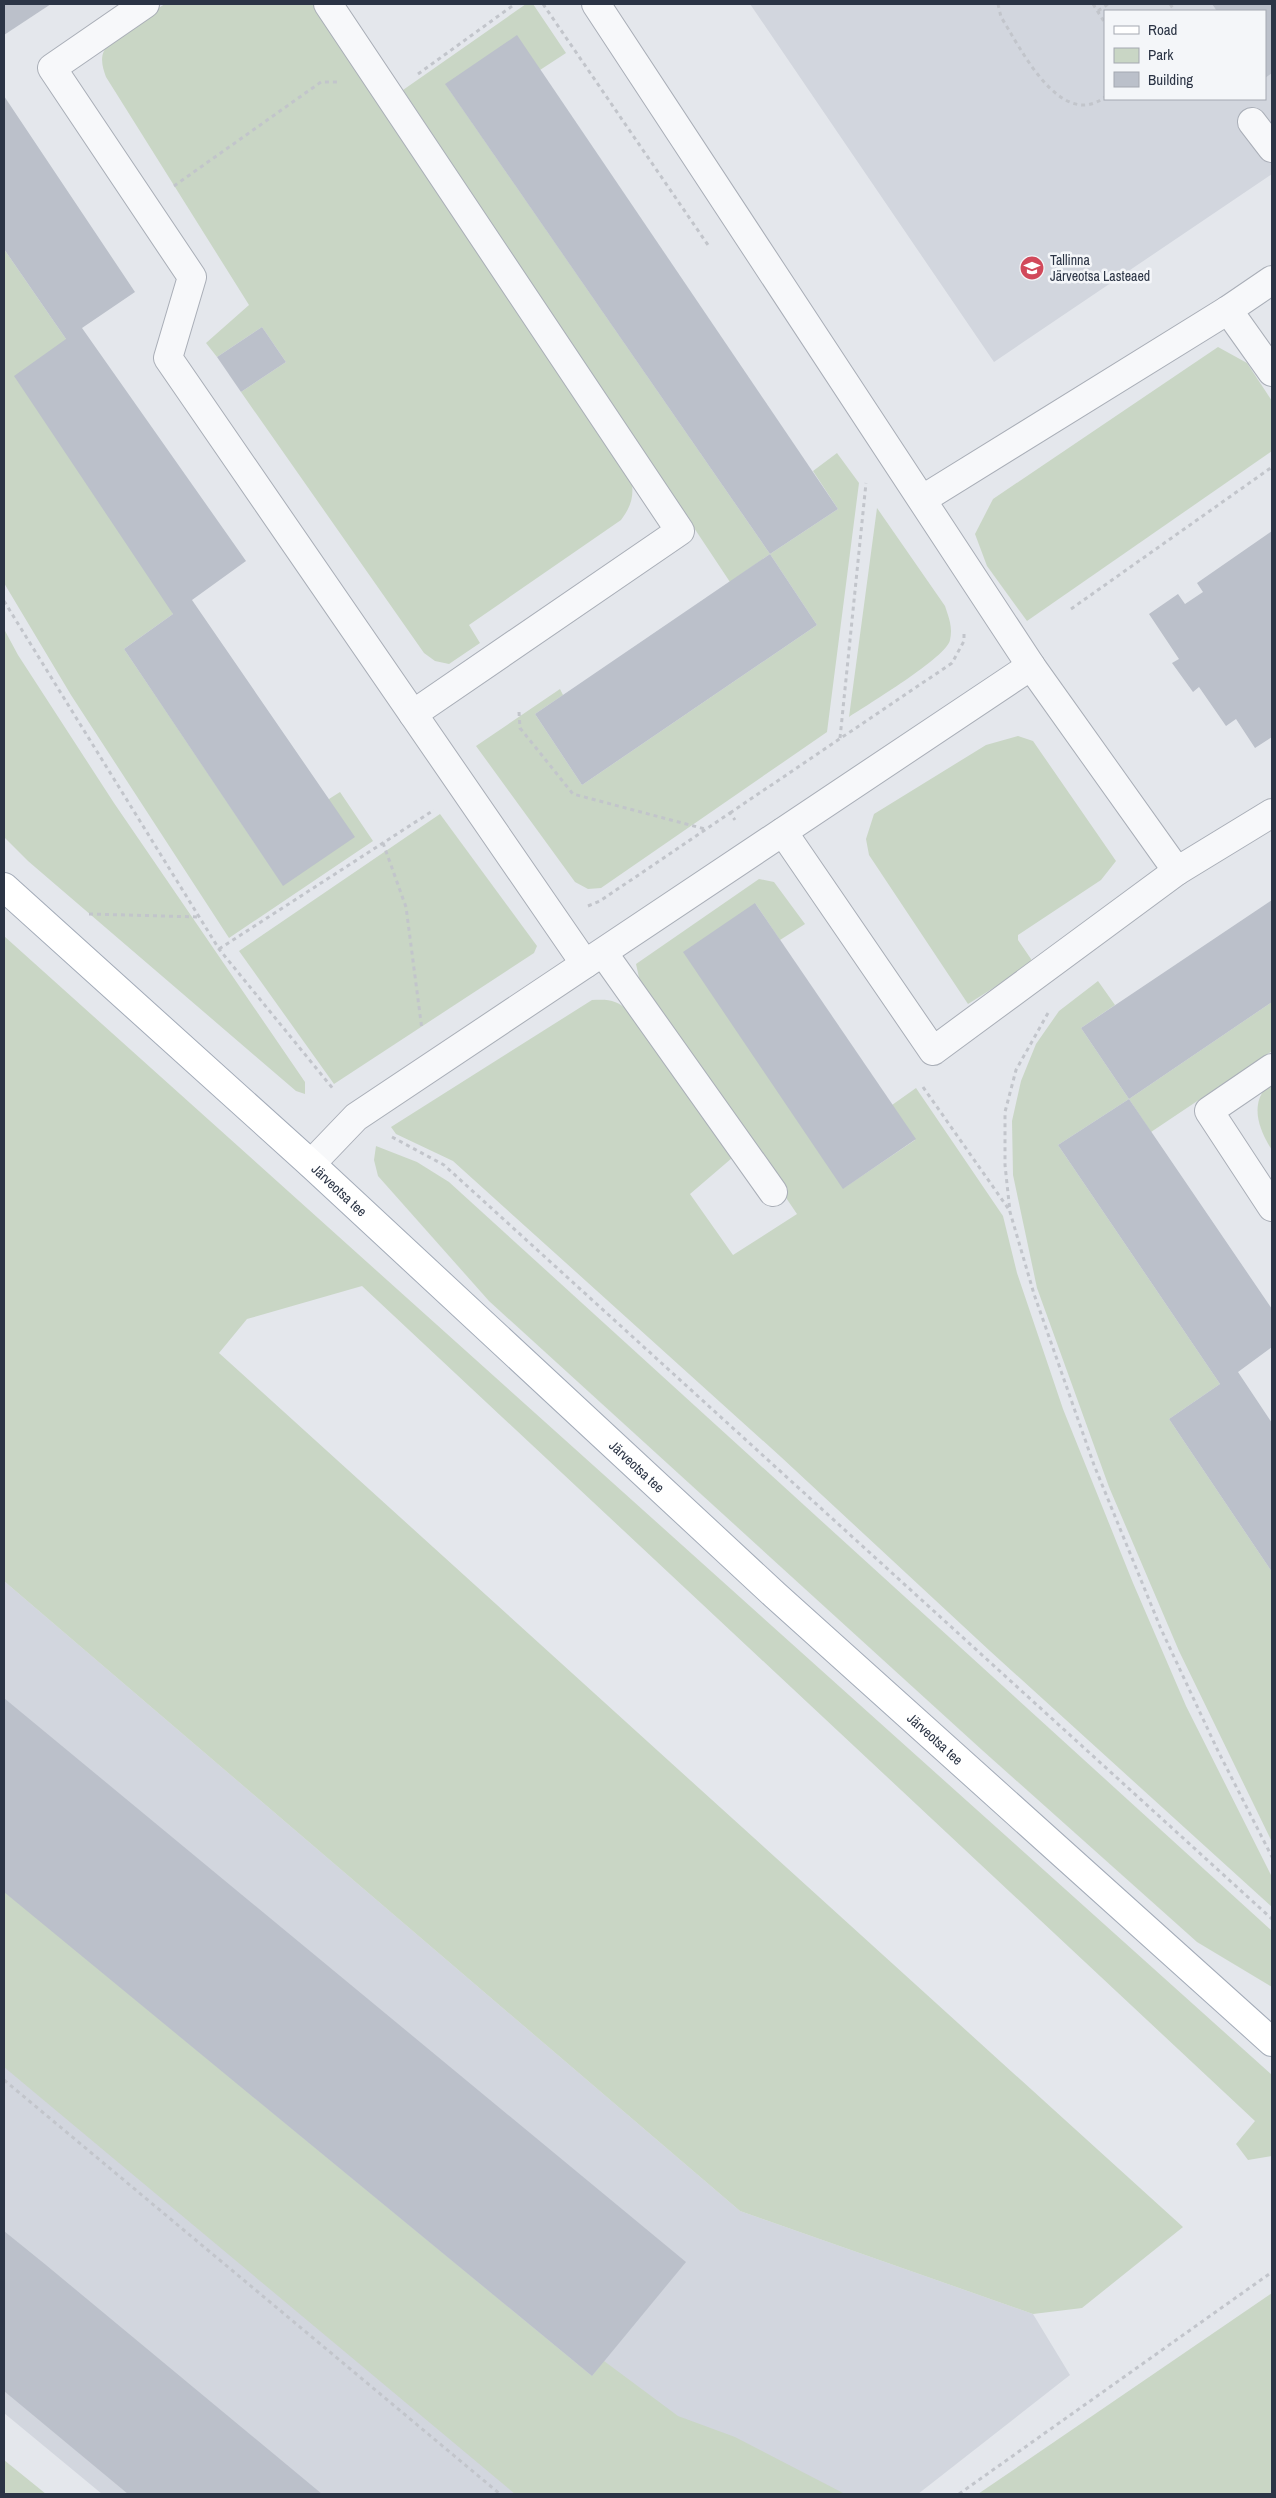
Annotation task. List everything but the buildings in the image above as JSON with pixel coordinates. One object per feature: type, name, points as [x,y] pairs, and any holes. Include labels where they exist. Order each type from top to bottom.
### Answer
[{"type":"main road","name":"Järveotsa tee","points":[[4,887],[311,1164],[775,1595],[1272,2042]]},
{"type":"street","points":[[146,4],[52,68],[192,277],[168,358],[562,930],[594,959],[773,1192]]},
{"type":"street","points":[[328,4],[680,531],[414,714]]},
{"type":"street","points":[[596,4],[1031,666],[1177,871]]},
{"type":"street","points":[[1252,122],[1272,148]]},
{"type":"street","points":[[923,499],[1228,310],[1272,280]]},
{"type":"street","points":[[1228,310],[1272,372]]},
{"type":"street","points":[[311,1164],[356,1117],[1031,666]]},
{"type":"street","points":[[783,832],[933,1051],[1177,871],[1272,813]]},
{"type":"street","points":[[1272,1068],[1209,1112],[1272,1207]]},
{"type":"path","points":[[145,206],[321,82],[406,83],[514,4]]},
{"type":"path","points":[[543,4],[710,249]]},
{"type":"path","points":[[998,4],[1001,17],[1053,93],[1071,104],[1091,104],[1104,98]]},
{"type":"path","points":[[1093,4],[1104,21]]},
{"type":"path","points":[[1098,11],[1108,4]]},
{"type":"path","points":[[1071,609],[1272,467]]},
{"type":"path","points":[[840,738],[866,478],[872,485]]},
{"type":"path","points":[[4,601],[219,949],[356,1117],[444,1165],[1272,1919]]},
{"type":"path","points":[[562,930],[586,907],[600,901],[952,663],[964,641],[964,626]]},
{"type":"path","points":[[519,712],[520,728],[573,794],[706,829]]},
{"type":"path","points":[[219,949],[436,809]]},
{"type":"path","points":[[730,813],[757,849]]},
{"type":"path","points":[[382,843],[406,907],[423,1036]]},
{"type":"path","points":[[88,914],[200,917]]},
{"type":"path","points":[[1049,1012],[1016,1070],[1005,1112],[1005,1165],[1010,1212],[1034,1294],[1094,1465],[1161,1629],[1218,1751],[1272,1857]]},
{"type":"path","points":[[919,1081],[1010,1212]]},
{"type":"path","points":[[4,2080],[500,2494]]},
{"type":"path","points":[[959,2494],[1272,2272]]},
{"type":"shaded area","name":"Tallinna Järveotsa Lasteaed","points":[[750,4],[1272,4],[1272,174],[994,362]]},
{"type":"shaded area","points":[[4,1581],[740,2211],[1033,2314],[1070,2375],[918,2494],[102,2494],[4,2413]]},
{"type":"green space","points":[[165,4],[318,4],[631,475],[632,499],[621,520],[469,625],[480,643],[449,664],[435,661],[424,653],[241,392],[286,362],[262,327],[217,357],[206,343],[249,305],[106,77],[102,64],[104,51],[114,38]]},
{"type":"green space","points":[[526,4],[533,4],[566,53],[540,70],[446,85],[770,554],[730,582],[403,90]]},
{"type":"green space","points":[[4,249],[66,339],[173,614],[124,649],[283,885],[329,799],[340,792],[373,841],[229,938],[71,695],[4,583]]},
{"type":"green space","points":[[1218,347],[1247,363],[1272,401],[1272,451],[1027,621],[987,566],[975,534],[993,499]]},
{"type":"green space","points":[[837,453],[859,483],[827,732],[601,888],[588,889],[575,882],[476,746],[560,689],[563,695],[535,714],[582,785],[817,625],[770,554],[838,509],[813,471]]},
{"type":"green space","points":[[877,508],[945,606],[950,623],[951,636],[946,648],[935,658],[849,717]]},
{"type":"green space","points":[[4,629],[18,655],[114,803],[305,1082],[305,1094],[296,1091],[28,861],[4,837]]},
{"type":"green space","points":[[1018,736],[1033,741],[1116,861],[1101,880],[1018,935],[1018,940],[1031,959],[1030,965],[968,1004],[869,855],[866,839],[874,814],[986,745]]},
{"type":"green space","points":[[440,814],[537,946],[534,953],[334,1084],[239,951]]},
{"type":"green space","points":[[759,879],[774,882],[805,924],[780,940],[755,903],[844,1188],[915,1140],[892,1105],[916,1088],[1003,1216],[1017,1273],[1063,1409],[1133,1583],[1186,1706],[1272,1877],[1272,1907],[990,1651],[781,1457],[453,1161],[396,1134],[391,1127],[592,1000],[612,1001],[630,1012],[732,1158],[690,1194],[733,1255],[797,1214],[640,982],[636,964]]},
{"type":"green space","points":[[4,936],[1272,2075],[1272,2156],[1248,2160],[1236,2144],[1255,2121],[362,1286],[247,1319],[219,1353],[1183,2227],[1082,2308],[1033,2314],[740,2211],[4,1581]]},
{"type":"green space","points":[[1098,981],[1115,1005],[1081,1028],[1129,1099],[1058,1145],[1220,1384],[1169,1419],[1272,1572],[1272,1842],[1179,1651],[1109,1487],[1037,1288],[1013,1175],[1012,1121],[1021,1081],[1036,1044],[1059,1011]]},
{"type":"green space","points":[[1272,1002],[1272,1051],[1151,1132],[1129,1099]]},
{"type":"green space","points":[[1272,1082],[1272,1150],[1260,1124],[1258,1106],[1260,1097]]},
{"type":"green space","points":[[376,1146],[417,1162],[449,1182],[1272,1931],[1272,1987],[1197,1942],[982,1750],[489,1301],[378,1176],[374,1160]]},
{"type":"green space","points":[[4,1891],[592,2376],[604,2361],[678,2416],[735,2437],[845,2494],[515,2494],[4,2067]]},
{"type":"green space","points":[[1272,2293],[1272,2494],[978,2494]]},
{"type":"green space","points":[[4,2460],[46,2494],[4,2494]]},
{"type":"place","name":"Tallinna Järveotsa Lasteaed","points":[[1032,268]]}]
